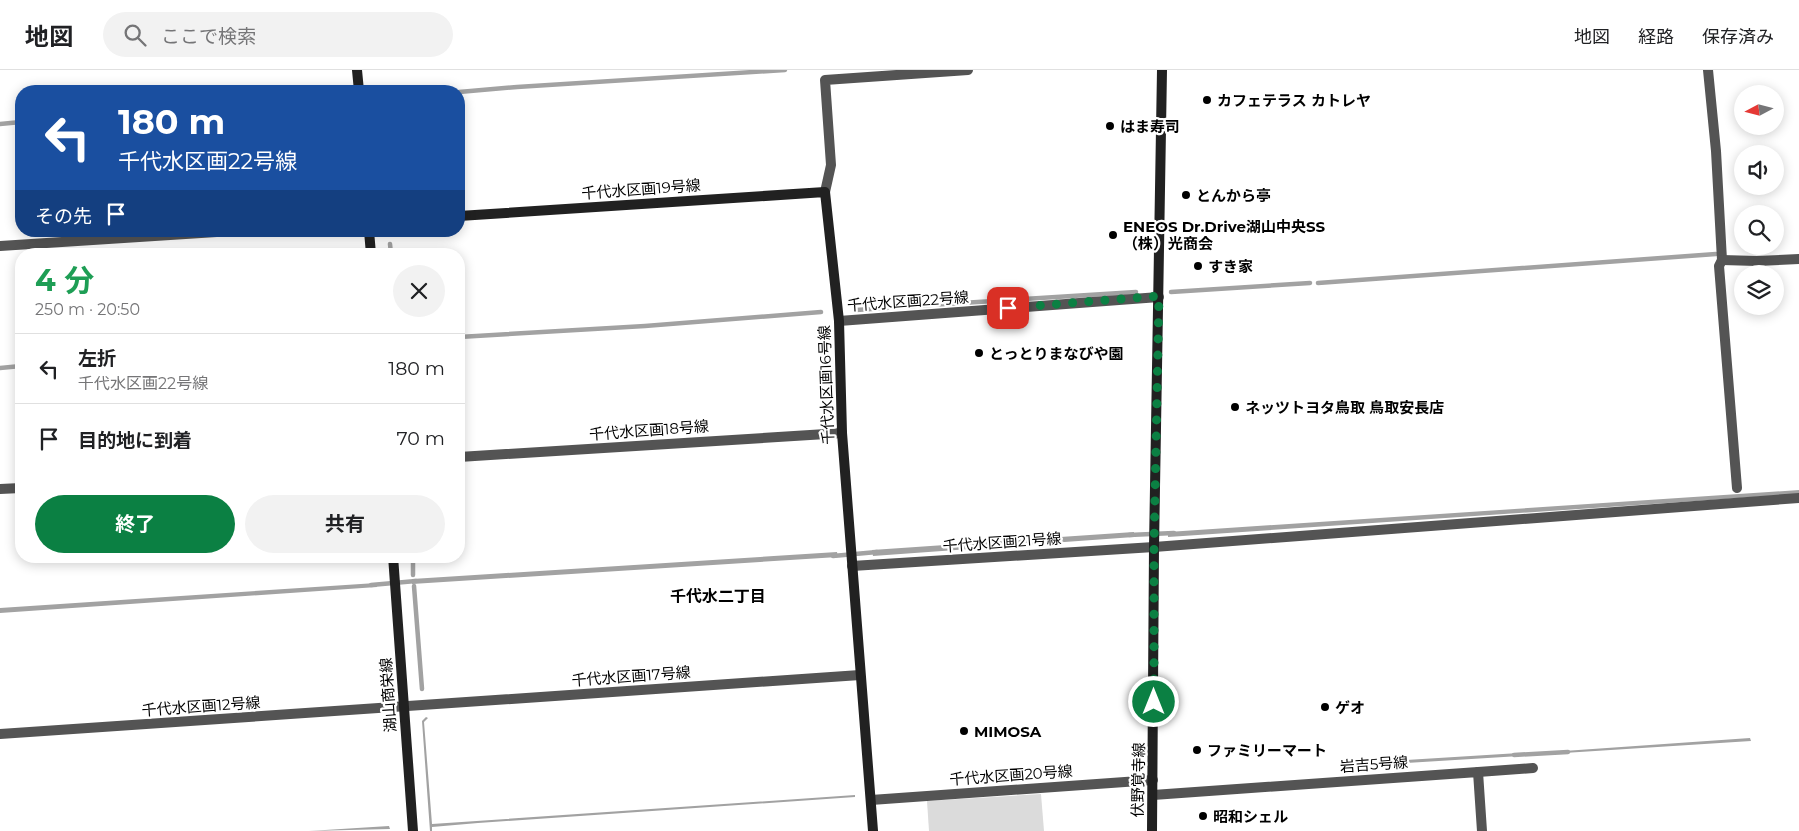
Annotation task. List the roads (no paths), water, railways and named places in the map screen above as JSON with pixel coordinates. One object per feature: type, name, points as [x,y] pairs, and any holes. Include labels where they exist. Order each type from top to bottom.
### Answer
[{"type":"street","points":[[357,70],[358,85]]},
{"type":"street","name":"千代水区画16号線","points":[[873,831],[842,433],[839,321],[825,192],[831,165],[825,80],[968,70]]},
{"type":"street","name":"伏野覚寺線","points":[[1152,831],[1154,547],[1162,70]]},
{"type":"street","points":[[1708,70],[1716,151],[1722,260],[1720,266],[1737,488]]},
{"type":"street","name":"千代水区画19号線","points":[[465,216],[825,192]]},
{"type":"street","points":[[0,246],[139,237]]},
{"type":"street","points":[[1722,260],[1799,260]]},
{"type":"street","name":"千代水区画22号線","points":[[839,321],[1159,296]]},
{"type":"street","name":"千代水区画18号線","points":[[465,458],[842,433]]},
{"type":"street","points":[[0,489],[15,488]]},
{"type":"street","name":"千代水区画21号線","points":[[852,566],[1154,547],[1799,498]]},
{"type":"street","name":"湖山商栄線","points":[[394,563],[413,831]]},
{"type":"street","name":"千代水区画17号線","points":[[404,707],[860,675]]},
{"type":"street","name":"千代水区画12号線","points":[[0,734],[404,707]]},
{"type":"street","name":"岩吉5号線","points":[[1153,795],[1533,768]]},
{"type":"street","points":[[1478,772],[1482,831]]},
{"type":"street","name":"千代水区画20号線","points":[[871,800],[1153,780]]},
{"type":"waterway","points":[[465,91],[785,70]]},
{"type":"waterway","points":[[0,124],[15,123]]},
{"type":"waterway","points":[[390,244],[390,248]]},
{"type":"waterway","points":[[1318,283],[1716,254]]},
{"type":"waterway","points":[[1171,292],[1310,283]]},
{"type":"waterway","points":[[897,307],[1136,292]]},
{"type":"waterway","points":[[856,310],[887,308]]},
{"type":"waterway","points":[[465,337],[645,326],[821,312]]},
{"type":"waterway","points":[[0,368],[15,367]]},
{"type":"waterway","points":[[1129,535],[1174,533]]},
{"type":"waterway","points":[[833,556],[877,552]]},
{"type":"waterway","points":[[413,563],[413,575]]},
{"type":"waterway","points":[[371,585],[416,581]]},
{"type":"waterway","points":[[414,586],[422,689]]},
{"type":"waterway","points":[[1514,755],[1568,752]]},
{"type":"place","name":"カフェテラス カトレヤ","points":[[1207,100]]},
{"type":"place","name":"はま寿司","points":[[1110,126]]},
{"type":"place","name":"とんから亭","points":[[1186,195]]},
{"type":"place","name":"ENEOS Dr.Drive湖山中央SS （株）光商会","points":[[1113,235]]},
{"type":"place","name":"すき家","points":[[1198,266]]},
{"type":"place","name":"とっとりまなびや園","points":[[979,353]]},
{"type":"place","name":"ネッツトヨタ鳥取 鳥取安長店","points":[[1235,407]]},
{"type":"place","name":"ゲオ","points":[[1325,707]]},
{"type":"place","name":"MIMOSA","points":[[964,731]]},
{"type":"place","name":"ファミリーマート","points":[[1197,750]]},
{"type":"place","name":"昭和シェル","points":[[1203,816]]},
{"type":"district","name":"千代水二丁目","points":[[718,596]]}]
